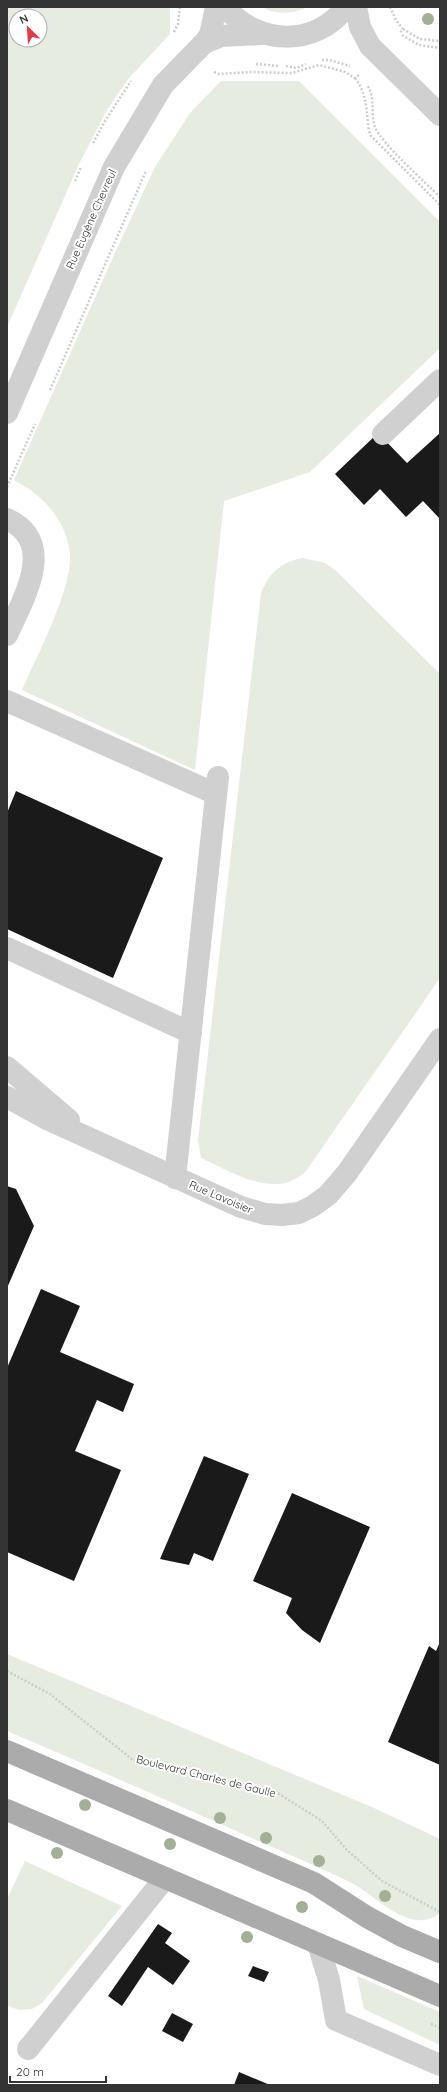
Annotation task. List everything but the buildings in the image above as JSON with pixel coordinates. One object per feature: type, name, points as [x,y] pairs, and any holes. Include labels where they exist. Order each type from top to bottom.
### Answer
[{"type":"main road","points":[[7,1751],[314,1883],[367,1917],[402,1936],[440,1952]]},
{"type":"main road","points":[[7,1810],[440,1996]]},
{"type":"street","name":"Rue Eugène Chevreul","points":[[7,413],[114,167],[163,85],[204,43],[213,27],[216,7]]},
{"type":"street","points":[[225,7],[241,23],[263,34],[274,37],[296,37],[317,31],[335,19],[346,7]]},
{"type":"street","points":[[356,7],[360,27],[370,46]]},
{"type":"street","points":[[317,31],[349,35],[370,46],[440,115]]},
{"type":"street","name":"Rue Eugène Chevreul","points":[[204,43],[221,36],[263,34]]},
{"type":"street","points":[[383,434],[440,380]]},
{"type":"street","points":[[7,519],[28,534],[33,551],[33,572],[27,590],[7,635]]},
{"type":"street","points":[[7,701],[217,786],[175,1178]]},
{"type":"street","points":[[7,948],[191,1033]]},
{"type":"street","name":"Rue Lavoisier","points":[[7,1097],[92,1140],[240,1207],[264,1214],[282,1215],[299,1213],[313,1206],[328,1195],[347,1173],[440,1039]]},
{"type":"street","points":[[7,1067],[92,1140]]},
{"type":"street","points":[[28,2049],[165,1878]]},
{"type":"street","points":[[318,1944],[329,1980],[336,2020],[440,2065]]},
{"type":"path","points":[[174,31],[180,7]]},
{"type":"path","points":[[395,29],[407,40],[419,45],[440,48]]},
{"type":"path","points":[[403,29],[420,39],[440,41]]},
{"type":"path","points":[[316,60],[329,60],[349,66],[354,65]]},
{"type":"path","points":[[250,64],[296,68],[310,61]]},
{"type":"path","points":[[357,70],[364,79]]},
{"type":"path","points":[[211,76],[215,72]]},
{"type":"path","points":[[355,78],[364,90],[369,132],[371,136],[440,205]]},
{"type":"path","points":[[367,84],[374,103],[373,117],[377,132],[440,197]]},
{"type":"path","points":[[48,394],[149,165]]},
{"type":"path","points":[[7,487],[35,423]]},
{"type":"path","name":"Boulevard Charles de Gaulle","points":[[7,1671],[50,1694],[134,1760],[276,1792],[322,1821],[347,1850],[382,1882],[440,1912]]},
{"type":"shaded area","points":[[7,7],[170,7],[170,34],[129,78],[107,110],[79,164],[7,327]]},
{"type":"shaded area","points":[[262,7],[308,7],[285,13],[267,10]]},
{"type":"shaded area","points":[[221,81],[299,81],[440,222],[440,348],[310,472],[224,501],[195,770],[22,690],[44,642],[59,604],[69,569],[70,555],[64,531],[51,509],[33,492],[14,480],[114,255],[155,167],[190,113]]},
{"type":"shaded area","points":[[303,558],[325,563],[335,570],[440,674],[440,978],[306,1171],[294,1180],[281,1184],[268,1184],[240,1176],[201,1158],[198,1140],[261,593],[272,574],[288,562]]},
{"type":"shaded area","points":[[7,1654],[374,1808],[440,1839],[440,1913],[429,1919],[417,1920],[405,1917],[382,1904],[350,1882],[7,1731]]},
{"type":"shaded area","points":[[25,1861],[122,1906],[42,2003],[32,2009],[20,2010],[10,2007],[7,2004],[7,1899]]},
{"type":"shaded area","points":[[357,1976],[440,2012],[440,2045],[364,2009]]}]
